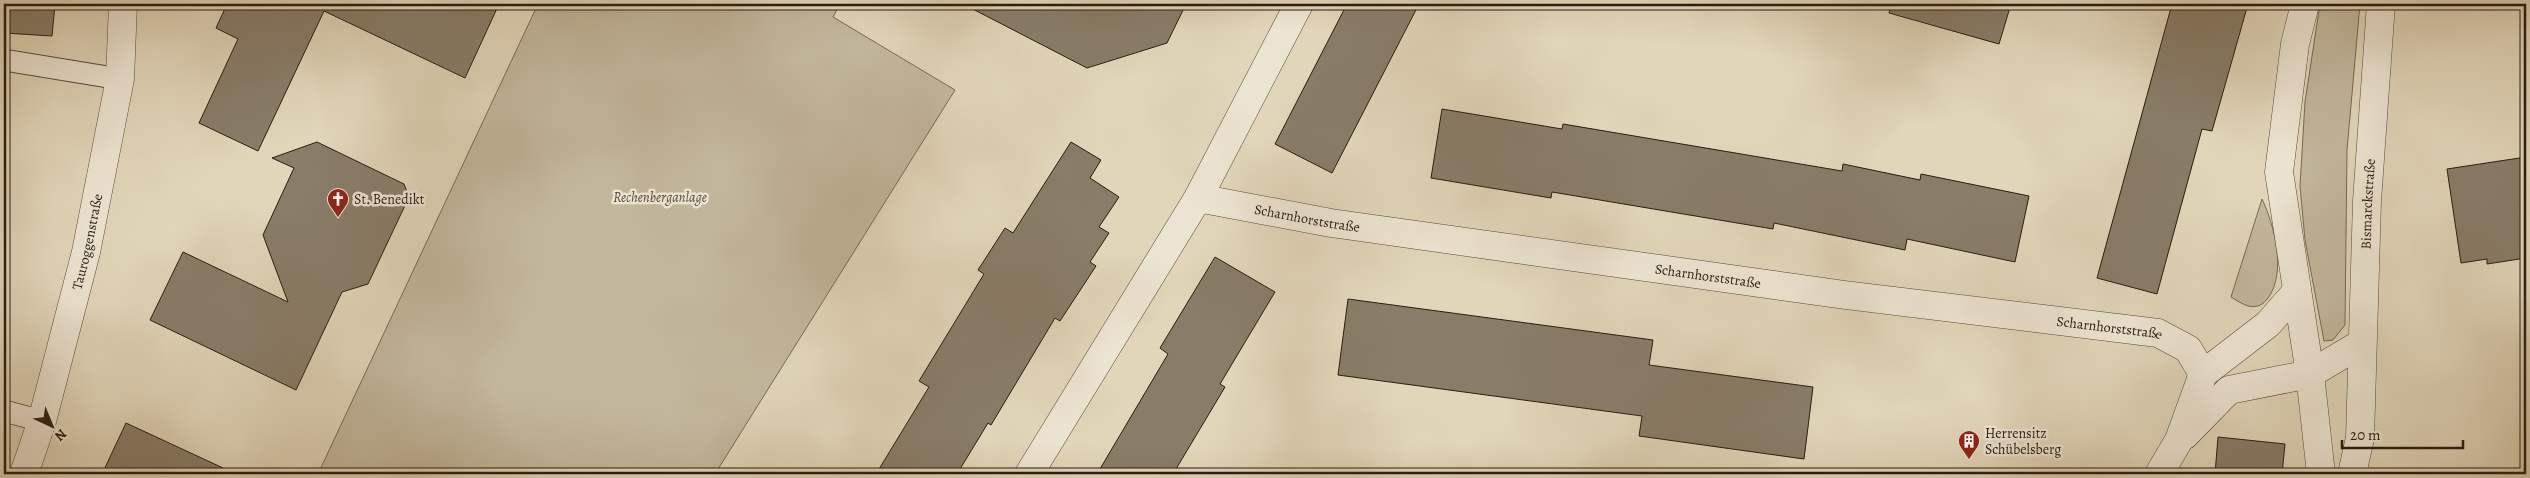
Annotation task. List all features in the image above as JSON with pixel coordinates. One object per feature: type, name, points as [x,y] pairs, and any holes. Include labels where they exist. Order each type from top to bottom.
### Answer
[{"type":"street","name":"Tauroggenstraße","points":[[24,474],[42,421],[86,252],[120,79],[124,4]]},
{"type":"street","points":[[1029,474],[1198,198],[1299,4]]},
{"type":"street","points":[[2305,4],[2295,44],[2279,172],[2310,374],[2321,474]]},
{"type":"street","name":"Bismarckstraße","points":[[2352,474],[2360,438],[2367,201],[2380,4]]},
{"type":"street","name":"Scharnhorststraße","points":[[1198,198],[1316,221],[1380,230],[1845,295],[2158,333],[2188,349],[2202,374]]},
{"type":"street","points":[[2159,474],[2179,440],[2202,374],[2268,324],[2297,291]]},
{"type":"street","points":[[2179,440],[2229,390],[2310,374],[2362,343]]},
{"type":"lane","points":[[4,60],[120,79]]},
{"type":"lane","points":[[4,411],[42,421]]},
{"type":"green space","name":"Rechenberganlage","points":[[538,4],[840,4],[833,17],[955,90],[715,474],[318,474]]},
{"type":"green space","points":[[2320,4],[2360,4],[2347,150],[2345,325],[2333,340],[2324,341],[2305,240],[2300,186],[2305,102]]},
{"type":"green space","points":[[2262,199],[2271,222],[2277,248],[2277,276],[2274,288],[2268,298],[2262,304],[2251,307],[2231,297]]},
{"type":"building","points":[[4,4],[55,4],[52,36],[4,33]]},
{"type":"building","points":[[227,4],[499,4],[465,78],[324,11],[258,151],[199,123],[238,39],[216,28]]},
{"type":"building","points":[[963,4],[1186,4],[1167,43],[1087,68]]},
{"type":"building","points":[[1347,4],[1419,4],[1332,173],[1275,144]]},
{"type":"building","points":[[1891,4],[2011,4],[1999,44],[1889,13]]},
{"type":"building","points":[[2172,4],[2248,4],[2212,131],[2202,129],[2157,294],[2097,278]]},
{"type":"building","points":[[1442,109],[1562,129],[1563,124],[1842,171],[1843,164],[1920,180],[1921,174],[2029,196],[2015,262],[1907,239],[1905,250],[1774,223],[1773,229],[1552,192],[1551,198],[1431,178]]},
{"type":"building","points":[[317,142],[404,184],[409,197],[368,284],[342,292],[296,390],[150,320],[183,252],[288,302],[263,235],[294,168],[272,158]]},
{"type":"building","points":[[1071,142],[1101,160],[1090,178],[1119,197],[1099,227],[1109,233],[1090,262],[1096,266],[1060,321],[1055,318],[991,425],[988,423],[957,474],[876,474],[929,387],[919,381],[984,274],[978,270],[1005,228],[1013,233]]},
{"type":"building","points":[[2526,157],[2526,258],[2487,264],[2487,259],[2461,263],[2447,169]]},
{"type":"building","points":[[1215,257],[1275,292],[1220,384],[1225,387],[1173,474],[1097,474],[1168,354],[1160,348]]},
{"type":"building","points":[[1348,299],[1653,340],[1649,365],[1813,387],[1804,459],[1639,436],[1642,416],[1338,375]]},
{"type":"building","points":[[126,423],[236,474],[102,474]]},
{"type":"building","points":[[2218,437],[2285,444],[2282,474],[2215,474]]},
{"type":"place","name":"St. Benedikt","points":[[338,218]]},
{"type":"place","name":"Herrensitz Schübelsberg","points":[[1969,460]]}]
